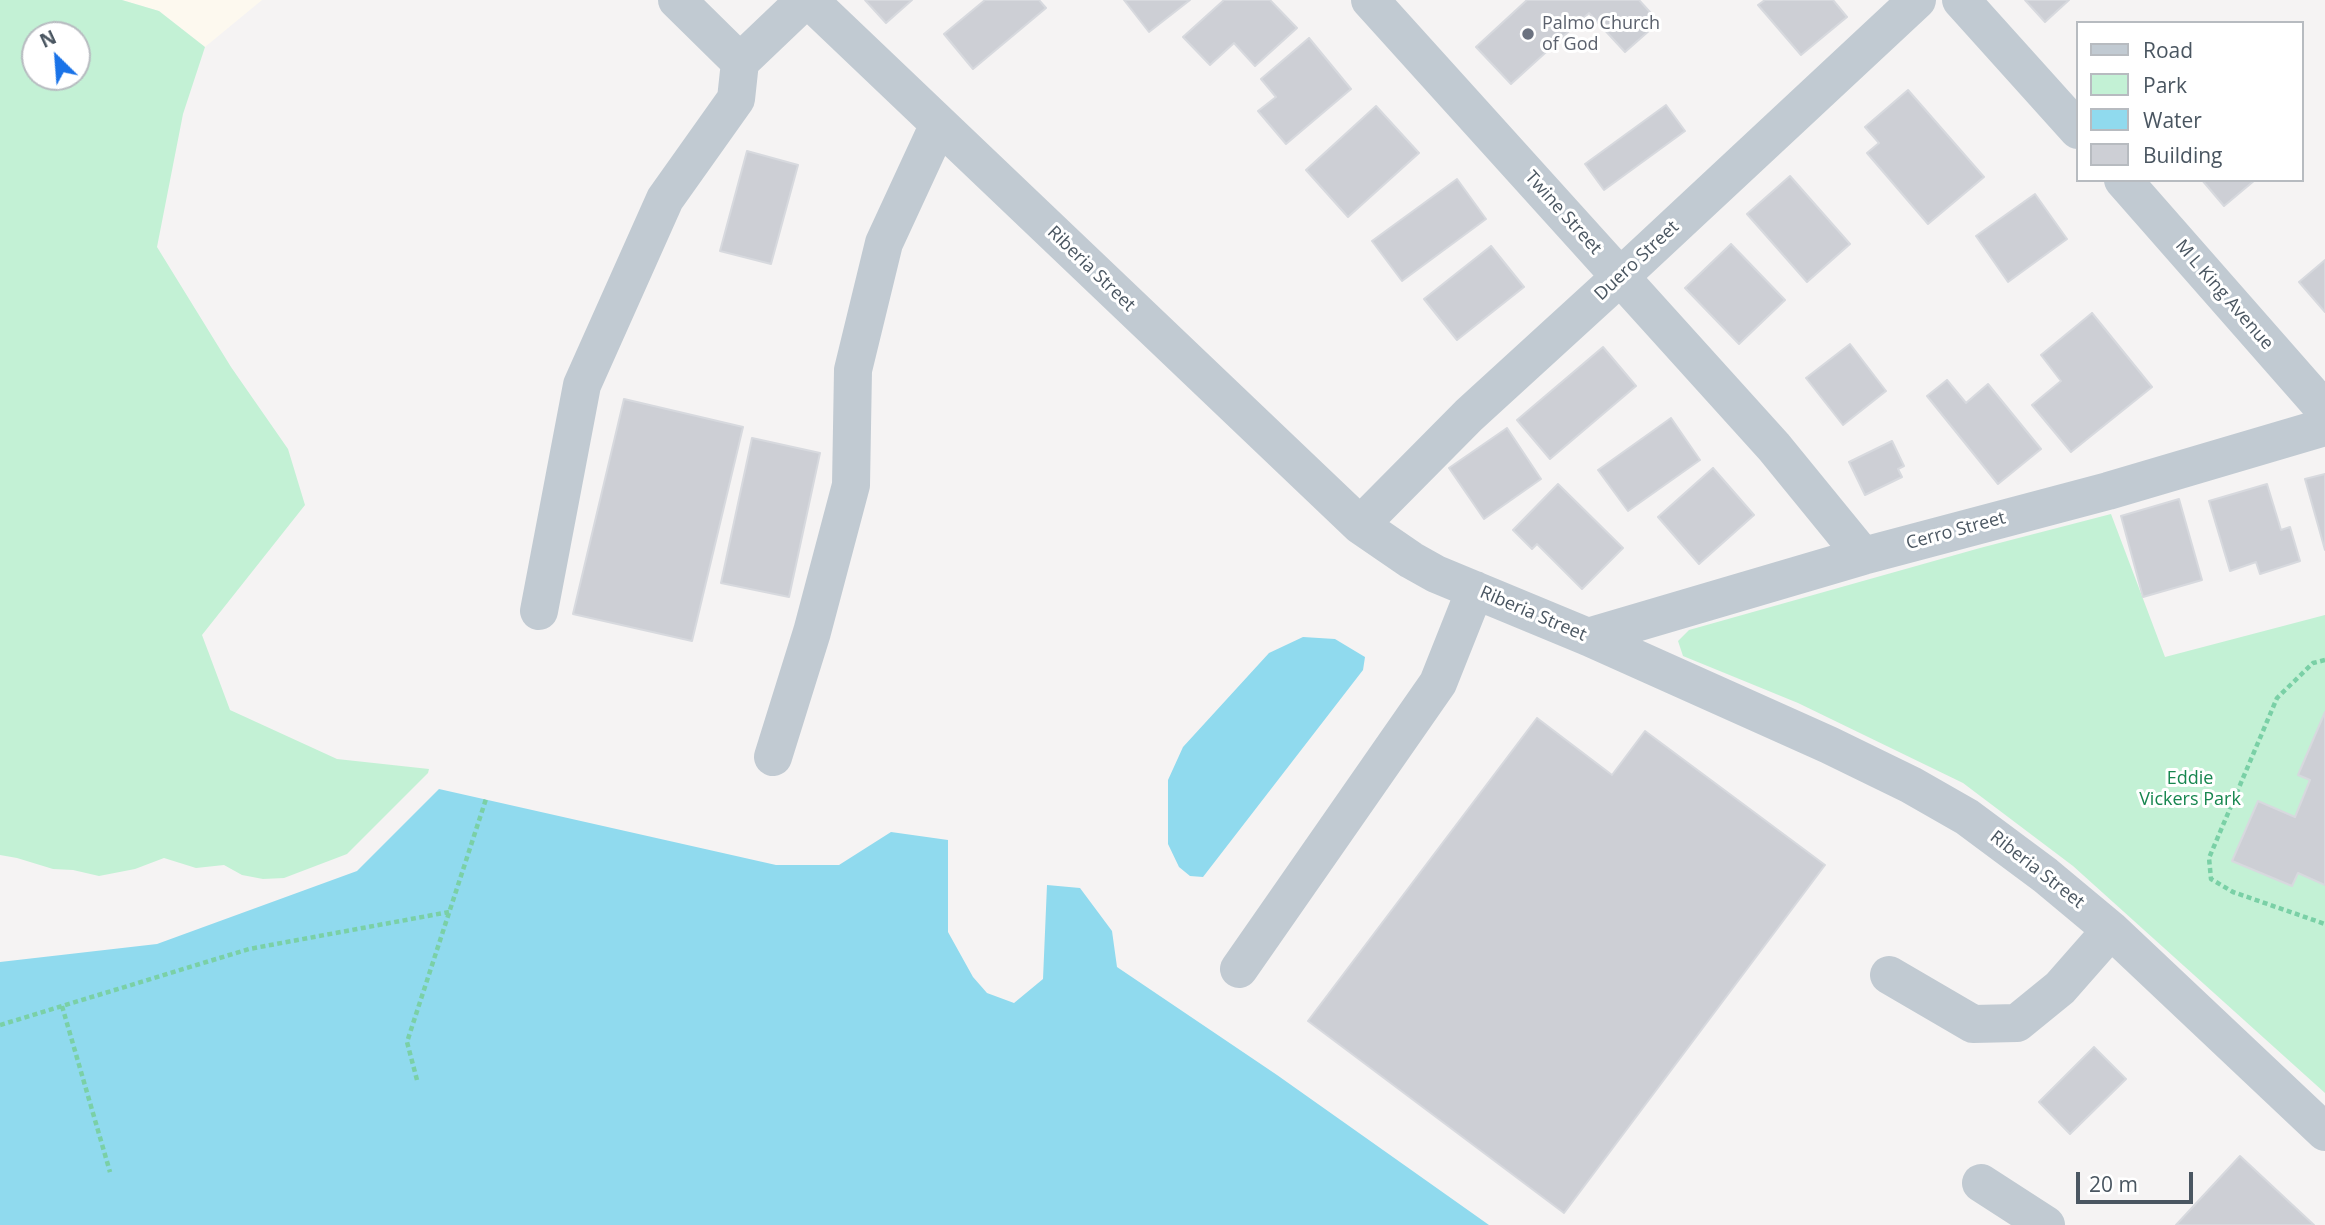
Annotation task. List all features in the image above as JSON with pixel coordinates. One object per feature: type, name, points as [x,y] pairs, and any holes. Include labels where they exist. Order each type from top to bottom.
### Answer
[{"type":"street","points":[[677,0],[740,62]]},
{"type":"street","points":[[539,611],[582,385],[665,199],[736,99],[740,62],[807,0]]},
{"type":"street","name":"Riberia Street","points":[[807,0],[1360,525],[1411,560],[1436,573],[1588,637],[1829,745],[1967,817],[2045,874],[2111,930],[2325,1132]]},
{"type":"street","name":"Twine Street","points":[[1370,0],[1774,447],[1863,556]]},
{"type":"street","name":"Duero Street","points":[[1360,525],[1469,415],[1917,0]]},
{"type":"street","points":[[1961,0],[2076,128]]},
{"type":"street","points":[[773,757],[812,632],[851,485],[853,370],[884,243],[939,124]]},
{"type":"street","name":"M L King Avenue","points":[[2125,182],[2325,410]]},
{"type":"street","name":"Cerro Street","points":[[1588,637],[1863,556],[2108,491],[2325,427]]},
{"type":"street","points":[[1239,970],[1438,683],[1475,590]]},
{"type":"street","points":[[1889,975],[1973,1024],[2017,1023],[2060,988],[2111,930]]},
{"type":"street","points":[[1981,1183],[2046,1225]]},
{"type":"path","points":[[2325,660],[2313,663],[2277,698],[2209,858],[2211,879],[2233,892],[2325,924]]},
{"type":"path","points":[[417,1080],[407,1042],[486,799]]},
{"type":"path","points":[[0,1025],[249,949],[449,912]]},
{"type":"path","points":[[62,1006],[110,1172]]},
{"type":"shaded area","points":[[122,0],[262,0],[205,47],[159,11]]},
{"type":"green space","points":[[0,0],[122,0],[159,11],[205,47],[183,114],[157,247],[231,367],[288,449],[305,505],[202,635],[230,710],[337,759],[429,769],[347,854],[284,878],[263,879],[242,875],[224,865],[196,868],[164,858],[135,869],[99,876],[53,869],[0,855]]},
{"type":"green space","name":"Eddie Vickers Park","points":[[2111,514],[2165,657],[2325,615],[2325,1093],[2073,866],[1963,783],[1798,703],[1683,656],[1678,641],[1689,630]]},
{"type":"water","points":[[1303,637],[1335,639],[1365,657],[1363,670],[1203,877],[1190,876],[1179,867],[1168,844],[1168,780],[1183,747],[1269,653]]},
{"type":"water","points":[[439,789],[776,865],[839,865],[891,832],[948,840],[948,932],[973,977],[987,993],[1014,1003],[1043,979],[1047,885],[1080,888],[1112,931],[1117,967],[1277,1075],[1489,1225],[0,1225],[0,962],[157,944],[357,871]]},
{"type":"building","points":[[865,0],[912,0],[886,23]]},
{"type":"building","points":[[985,0],[1039,0],[1046,8],[973,69],[944,34]]},
{"type":"building","points":[[1124,0],[1190,0],[1149,32]]},
{"type":"building","points":[[1224,0],[1270,0],[1297,28],[1255,66],[1234,43],[1210,65],[1183,37]]},
{"type":"building","name":"Palmo Church of God","points":[[1527,0],[1639,0],[1659,22],[1625,52],[1589,13],[1511,84],[1476,47]]},
{"type":"building","points":[[1765,0],[1833,0],[1847,17],[1801,55],[1758,5]]},
{"type":"building","points":[[2025,0],[2069,0],[2045,22]]},
{"type":"building","points":[[1309,38],[1351,89],[1286,144],[1258,111],[1276,97],[1261,79]]},
{"type":"building","points":[[1908,90],[1984,177],[1928,224],[1867,153],[1879,143],[1865,127]]},
{"type":"building","points":[[1666,105],[1685,131],[1604,190],[1585,164]]},
{"type":"building","points":[[1376,106],[1419,153],[1348,217],[1306,170]]},
{"type":"building","points":[[747,151],[798,165],[771,264],[720,251]]},
{"type":"building","points":[[1790,176],[1850,244],[1807,282],[1747,214]]},
{"type":"building","points":[[1457,179],[1486,219],[1402,281],[1372,241]]},
{"type":"building","points":[[2204,182],[2253,182],[2224,206]]},
{"type":"building","points":[[2035,194],[2067,239],[2008,282],[1976,236]]},
{"type":"building","points":[[1731,244],[1785,300],[1739,344],[1685,288]]},
{"type":"building","points":[[1491,246],[1524,287],[1457,340],[1424,299]]},
{"type":"building","points":[[2325,260],[2325,312],[2299,282]]},
{"type":"building","points":[[2092,313],[2152,387],[2071,452],[2032,405],[2061,381],[2041,355]]},
{"type":"building","points":[[1850,344],[1886,391],[1843,425],[1806,378]]},
{"type":"building","points":[[1603,347],[1636,386],[1550,459],[1517,420]]},
{"type":"building","points":[[1947,380],[1966,403],[1988,384],[2041,449],[1998,484],[1927,396]]},
{"type":"building","points":[[624,399],[743,427],[692,641],[573,614]]},
{"type":"building","points":[[1671,418],[1700,460],[1628,511],[1598,470]]},
{"type":"building","points":[[1507,428],[1541,479],[1484,519],[1449,468]]},
{"type":"building","points":[[752,438],[820,453],[789,597],[721,583]]},
{"type":"building","points":[[1892,441],[1904,466],[1898,469],[1902,477],[1865,495],[1849,462]]},
{"type":"building","points":[[1713,468],[1754,515],[1699,564],[1658,517]]},
{"type":"building","points":[[2325,474],[2325,550],[2305,479]]},
{"type":"building","points":[[1558,484],[1623,548],[1582,589],[1537,544],[1532,549],[1513,530]]},
{"type":"building","points":[[2267,484],[2281,530],[2290,527],[2300,561],[2260,574],[2256,562],[2230,571],[2209,501]]},
{"type":"building","points":[[2179,499],[2202,580],[2143,597],[2121,516]]},
{"type":"building","points":[[2325,712],[2325,885],[2298,873],[2292,886],[2232,861],[2258,801],[2295,817],[2310,780],[2298,775]]},
{"type":"building","points":[[1537,718],[1612,775],[1645,731],[1825,865],[1564,1213],[1308,1021]]},
{"type":"building","points":[[2094,1047],[2126,1079],[2070,1134],[2039,1102]]},
{"type":"building","points":[[2240,1156],[2314,1225],[2176,1225]]},
{"type":"place","name":"Palmo Church of God","points":[[1528,34]]}]
